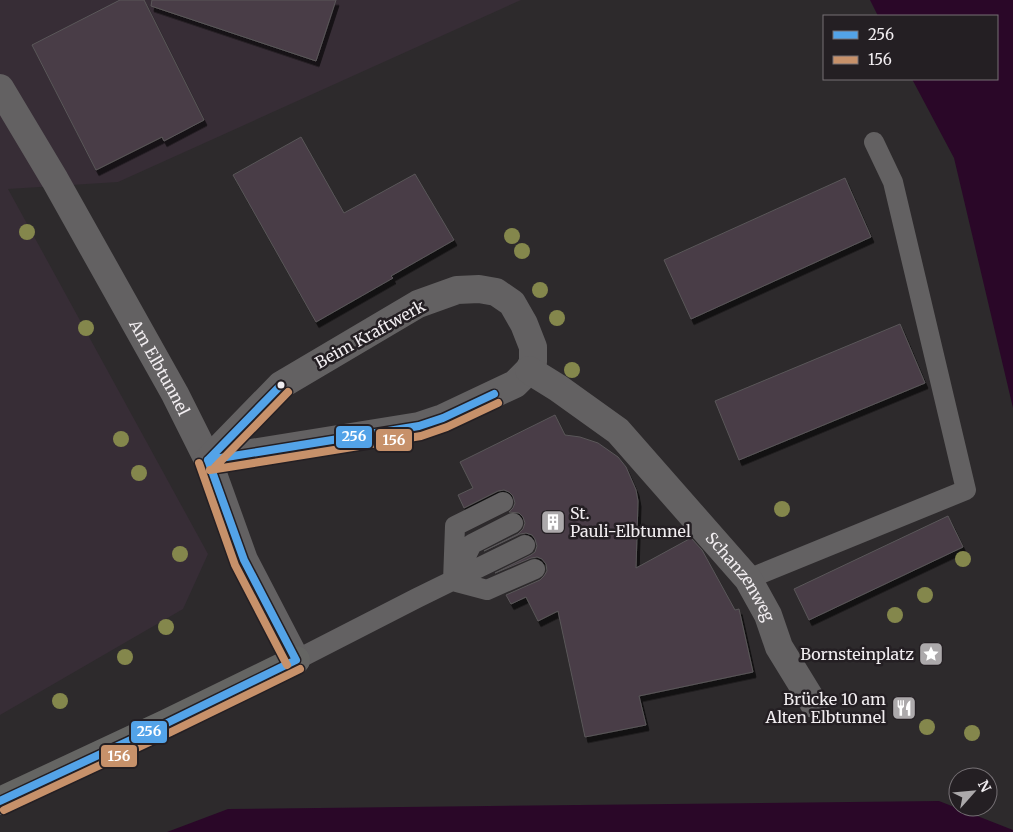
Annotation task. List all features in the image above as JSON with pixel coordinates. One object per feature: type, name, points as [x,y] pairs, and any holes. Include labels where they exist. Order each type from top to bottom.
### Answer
[{"type":"street","name":"Am Elbtunnel","points":[[0,88],[55,180],[170,386],[208,460],[244,560],[296,660]]},
{"type":"street","name":"Beim Kraftwerk","points":[[208,460],[281,384],[418,304],[458,290],[479,289],[496,292],[512,303],[524,324],[533,347],[533,362],[529,370]]},
{"type":"street","points":[[208,460],[419,426],[443,418],[515,384],[529,370]]},
{"type":"street","name":"Schanzenweg","points":[[529,370],[558,388],[618,431],[748,579],[768,616],[779,647],[814,704]]},
{"type":"street","points":[[0,801],[296,660]]},
{"type":"lane","points":[[748,579],[966,490],[893,182],[874,142]]},
{"type":"lane","points":[[453,580],[455,526],[503,502]]},
{"type":"lane","points":[[453,580],[472,544],[513,523]]},
{"type":"lane","points":[[296,660],[525,545]]},
{"type":"lane","points":[[453,580],[487,590],[535,569]]},
{"type":"shaded area","points":[[0,0],[521,0],[118,182],[8,189],[208,554],[183,609],[0,715]]},
{"type":"shaded area","points":[[870,0],[1013,0],[1013,408],[954,158],[913,80],[998,80],[998,15],[878,15]]},
{"type":"shaded area","points":[[939,801],[948,805],[948,817],[980,817],[1013,830],[1013,832],[167,832],[228,809]]},
{"type":"building","points":[[120,0],[144,0],[204,120],[164,141],[162,137],[96,170],[32,45]]},
{"type":"building","points":[[152,0],[336,0],[316,61],[151,6]]},
{"type":"building","points":[[301,137],[344,213],[415,174],[454,240],[391,276],[393,278],[316,322],[233,175]]},
{"type":"building","points":[[845,178],[871,237],[691,319],[664,260]]},
{"type":"building","points":[[900,324],[925,383],[739,460],[715,401]]},
{"type":"building","points":[[555,415],[565,435],[580,437],[598,443],[618,457],[626,467],[636,490],[638,501],[636,568],[691,538],[702,550],[735,610],[739,609],[753,672],[639,696],[646,725],[585,737],[558,611],[538,621],[526,597],[511,604],[506,595],[540,580],[547,571],[546,564],[537,557],[531,558],[495,573],[535,552],[537,546],[535,539],[532,535],[526,533],[520,534],[484,551],[518,534],[523,529],[525,523],[523,517],[519,513],[509,512],[515,503],[513,496],[504,490],[498,491],[464,508],[458,495],[473,488],[460,462]]},
{"type":"building","points":[[948,516],[963,547],[809,620],[794,589]]},
{"type":"transit line","name":"256","points":[[208,460],[281,385]]},
{"type":"transit line","name":"156","points":[[215,467],[288,392]]},
{"type":"transit line","name":"256","points":[[208,460],[419,426],[443,418],[494,394]]},
{"type":"transit line","name":"156","points":[[210,470],[421,436],[447,427],[498,403]]},
{"type":"transit line","name":"256","points":[[208,460],[244,560],[296,660]]},
{"type":"transit line","name":"156","points":[[199,463],[235,565],[287,665]]},
{"type":"transit line","name":"256","points":[[0,801],[296,660]]},
{"type":"transit line","name":"156","points":[[4,810],[300,669]]},
{"type":"place","name":"St. Pauli-Elbtunnel","points":[[553,522]]},
{"type":"place","name":"Bornsteinplatz","points":[[931,654]]},
{"type":"place","name":"Brücke 10 am Alten Elbtunnel","points":[[904,708]]}]
